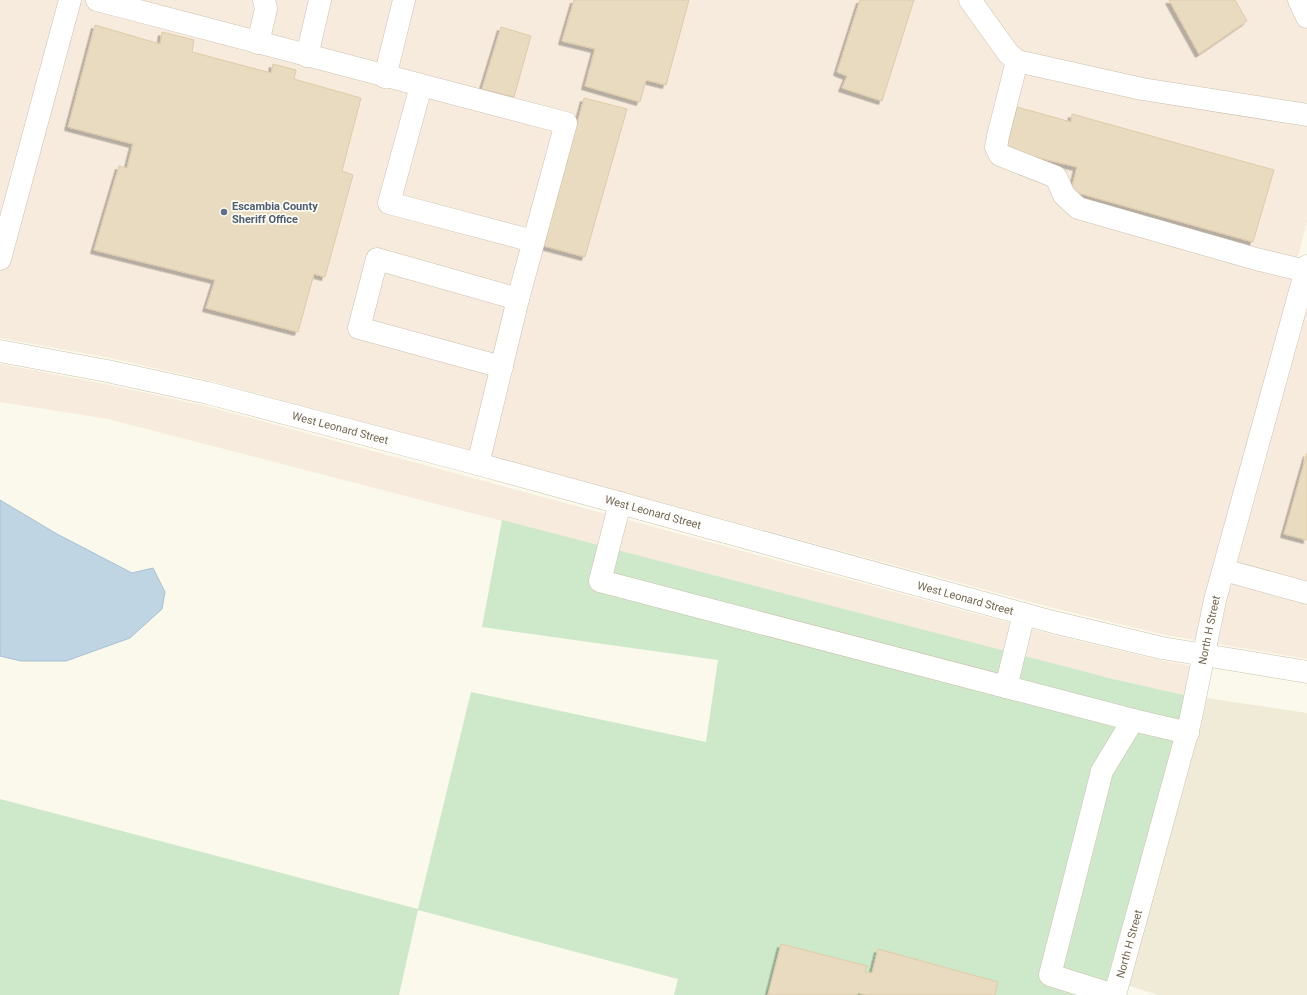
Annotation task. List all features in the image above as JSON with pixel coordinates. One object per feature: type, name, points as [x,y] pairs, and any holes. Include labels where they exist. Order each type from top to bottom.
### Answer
[{"type":"street","points":[[0,259],[70,0]]},
{"type":"street","points":[[97,0],[385,77],[566,123],[518,299],[478,464]]},
{"type":"street","points":[[258,43],[266,9],[264,0]]},
{"type":"street","points":[[307,56],[320,0]]},
{"type":"street","points":[[385,77],[404,0]]},
{"type":"street","points":[[970,0],[1008,53],[1017,61],[1142,89],[1307,114]]},
{"type":"street","points":[[1299,0],[1307,17]]},
{"type":"street","points":[[1017,61],[996,147],[1000,155],[1056,177],[1064,195],[1078,208],[1256,259],[1305,277]]},
{"type":"street","points":[[422,86],[389,203],[533,241]]},
{"type":"street","points":[[502,367],[359,328],[378,259],[518,299]]},
{"type":"street","name":"North H Street","points":[[1115,995],[1188,733],[1224,570],[1305,277]]},
{"type":"street","name":"West Leonard Street","points":[[0,351],[108,371],[208,393],[478,464],[1024,614],[1162,648],[1307,672]]},
{"type":"street","points":[[620,503],[600,581],[1188,733]]},
{"type":"street","points":[[1224,570],[1307,593]]},
{"type":"street","points":[[1006,687],[1024,614]]},
{"type":"street","points":[[1115,995],[1050,975],[1102,771],[1133,720]]},
{"type":"shaded area","points":[[0,0],[1307,0],[1307,222],[1196,640],[1165,635],[1057,609],[211,381],[110,358],[0,338]]},
{"type":"shaded area","points":[[1307,310],[1307,659],[1218,644],[1226,603]]},
{"type":"shaded area","points":[[0,364],[105,384],[206,406],[1050,634],[1159,660],[1191,666],[1184,695],[1113,679],[108,419],[0,402]]},
{"type":"shaded area","points":[[1207,698],[1307,713],[1307,995],[1159,995],[1129,986],[1201,725]]},
{"type":"green space","points":[[502,520],[1113,679],[1184,695],[1180,719],[1103,995],[674,995],[678,979],[418,910],[399,995],[0,995],[0,799],[418,909],[471,692],[706,742],[718,660],[482,627]]},
{"type":"water","points":[[0,500],[57,534],[132,573],[153,568],[165,592],[162,609],[130,638],[66,661],[21,661],[0,656]]},
{"type":"building","points":[[574,0],[689,0],[666,85],[646,80],[640,102],[585,86],[595,49],[562,41]]},
{"type":"building","points":[[860,0],[914,0],[882,101],[842,88],[847,76],[837,72]]},
{"type":"building","points":[[1169,0],[1235,0],[1247,21],[1199,54]]},
{"type":"building","name":"Escambia County Sheriff Office","points":[[95,25],[160,44],[162,32],[194,40],[192,52],[271,73],[273,64],[296,70],[294,79],[361,98],[342,171],[353,175],[325,277],[314,274],[298,332],[206,308],[215,280],[94,250],[119,166],[127,168],[133,144],[68,127]]},
{"type":"building","points":[[501,27],[531,36],[514,97],[482,89]]},
{"type":"building","points":[[584,98],[627,109],[585,257],[544,246]]},
{"type":"building","points":[[1017,107],[1071,122],[1072,114],[1274,170],[1253,242],[1071,191],[1077,167],[1006,150]]},
{"type":"building","points":[[1307,453],[1307,540],[1284,534]]},
{"type":"building","points":[[781,944],[867,966],[865,972],[872,973],[878,949],[998,982],[995,995],[867,995],[858,993],[857,995],[768,995]]},
{"type":"place","name":"Escambia County Sheriff Office","points":[[224,212]]}]
